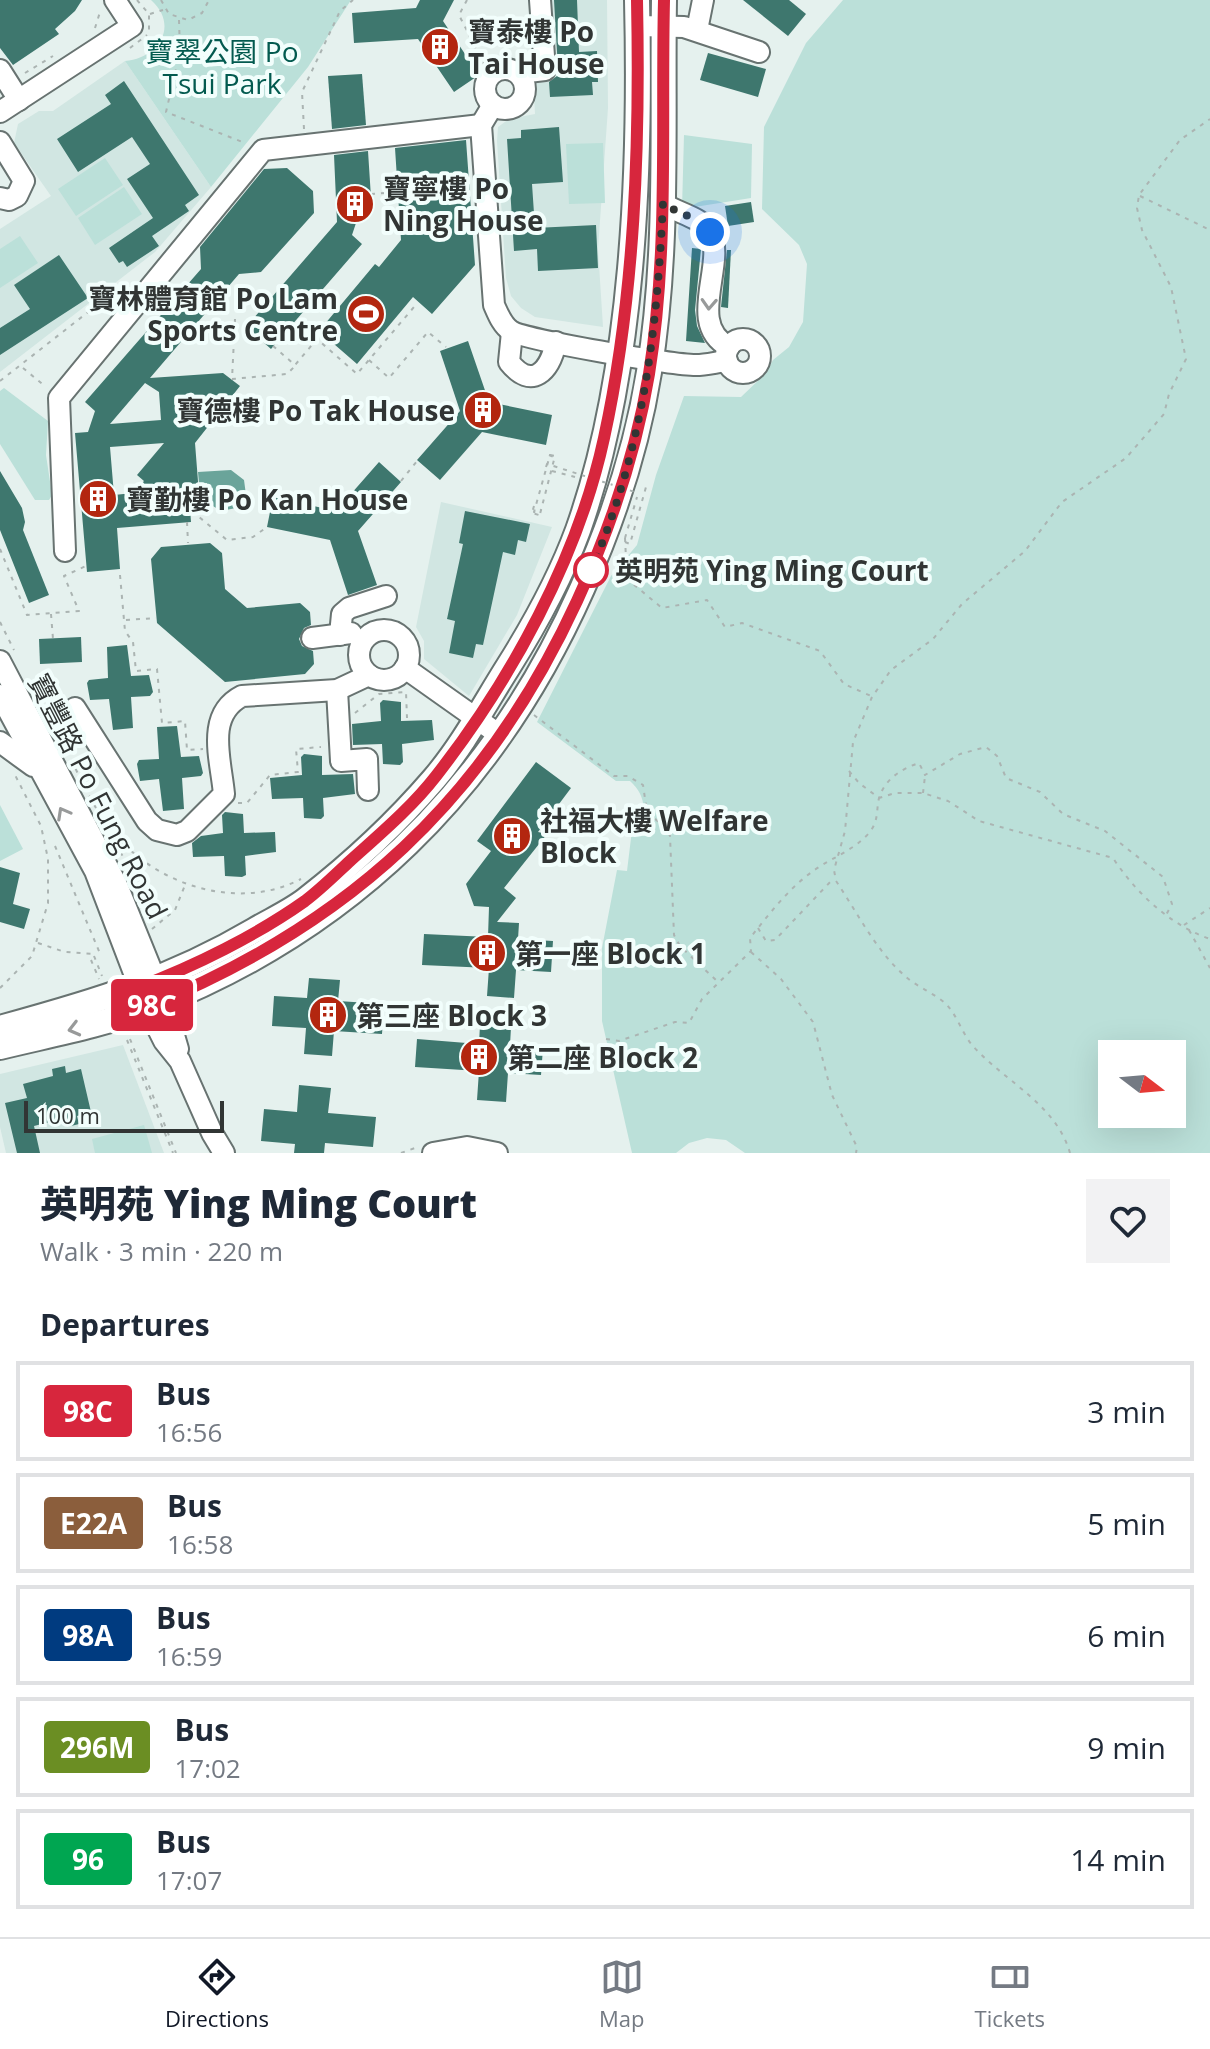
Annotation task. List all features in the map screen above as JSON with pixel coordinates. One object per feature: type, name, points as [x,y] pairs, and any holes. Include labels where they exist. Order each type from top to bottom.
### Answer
[{"type":"main road","points":[[0,1028],[105,1000],[152,994],[306,901],[385,829],[434,778],[477,719],[548,598],[577,531],[604,441],[619,352],[633,202],[637,0]]},
{"type":"main road","points":[[0,1047],[152,994],[304,928],[364,885],[429,824],[501,736],[547,664],[602,544],[633,449],[651,359],[663,203],[664,0]]},
{"type":"street","points":[[522,77],[528,72],[545,70],[540,0]]},
{"type":"street","points":[[697,30],[703,0]]},
{"type":"street","points":[[110,3],[140,20]]},
{"type":"street","points":[[0,112],[9,84],[140,20]]},
{"type":"street","points":[[638,26],[697,30],[759,52]]},
{"type":"street","points":[[506,69],[522,77],[525,89],[521,101],[505,109],[493,105],[486,95],[490,76],[506,69]]},
{"type":"street","points":[[493,105],[481,125],[494,305],[501,320],[512,332],[696,365],[728,354],[710,326],[710,232],[700,222],[676,213],[663,203]]},
{"type":"street","points":[[65,551],[59,398],[263,150],[481,125]]},
{"type":"street","points":[[0,142],[24,181],[17,196],[9,200],[0,198]]},
{"type":"street","points":[[512,332],[509,362],[518,373],[532,376],[545,371],[553,358],[556,342]]},
{"type":"street","points":[[340,635],[342,614],[349,608],[386,596]]},
{"type":"street","points":[[75,708],[147,821],[166,834],[177,835],[187,831],[224,794],[218,733],[227,707],[242,696],[337,690],[369,675],[387,680],[405,668],[409,653],[403,638],[381,629],[366,636],[359,657],[369,675]]},
{"type":"street","points":[[312,638],[359,633],[366,636]]},
{"type":"street","name":"寶豐路 Po Fung Road","points":[[0,661],[5,698],[39,771],[95,871],[152,994]]},
{"type":"street","points":[[405,668],[501,736]]},
{"type":"street","points":[[337,690],[341,761],[367,759],[368,790]]},
{"type":"street","name":"寶豐路 Po Fung Road","points":[[5,698],[102,852],[152,994]]},
{"type":"street","points":[[0,742],[39,771]]},
{"type":"street","points":[[152,994],[164,1041],[180,1061],[224,1153]]},
{"type":"street","points":[[433,1153],[467,1147],[497,1153]]},
{"type":"path","points":[[161,0],[165,10],[179,20],[196,18],[209,0]]},
{"type":"path","points":[[305,145],[302,92],[340,11],[353,0]]},
{"type":"path","points":[[467,0],[459,15],[490,76]]},
{"type":"path","points":[[93,31],[110,3]]},
{"type":"path","points":[[140,20],[165,10]]},
{"type":"path","points":[[179,20],[180,52],[166,112],[263,150]]},
{"type":"path","points":[[9,84],[57,54]]},
{"type":"path","points":[[758,928],[766,941],[775,940],[835,878],[845,831],[855,734],[872,697],[891,670],[933,639],[962,604],[1025,551],[1062,502],[1126,458],[1164,414],[1169,394],[1186,359],[1171,287],[1142,230],[1137,208],[1139,195],[1180,140],[1210,119]]},
{"type":"path","points":[[371,194],[398,192]]},
{"type":"path","points":[[1139,195],[1210,230]]},
{"type":"path","points":[[235,319],[232,379],[287,374],[317,339],[357,374],[414,307]]},
{"type":"path","points":[[0,381],[92,309],[106,311]]},
{"type":"path","points":[[369,360],[389,378],[428,332],[446,347]]},
{"type":"path","points":[[273,346],[295,365]]},
{"type":"path","points":[[21,366],[59,398]]},
{"type":"path","points":[[550,468],[532,513],[539,515],[550,468],[550,455],[555,456],[550,468]]},
{"type":"path","points":[[401,481],[417,461]]},
{"type":"path","points":[[550,468],[637,495],[624,542],[627,579],[662,608],[707,600],[725,627],[742,623],[820,651],[844,684],[872,697]]},
{"type":"path","points":[[550,468],[577,477]]},
{"type":"path","points":[[624,542],[630,544],[646,487],[640,486]]},
{"type":"path","points":[[198,508],[199,517],[227,540],[253,537],[267,527]]},
{"type":"path","points":[[187,522],[188,543]]},
{"type":"path","points":[[0,549],[27,615],[79,611],[64,576],[86,566]]},
{"type":"path","points":[[51,613],[53,639]]},
{"type":"path","points":[[124,620],[156,618]]},
{"type":"path","points":[[0,622],[9,642]]},
{"type":"path","points":[[530,712],[614,776],[628,776],[643,785],[647,812],[667,829],[670,836],[674,935],[680,946],[719,984]]},
{"type":"path","points":[[925,775],[960,754],[986,747],[997,756],[1006,778],[1040,792],[1063,814],[1105,831],[1163,877],[1172,904],[1166,915]]},
{"type":"path","points":[[856,1153],[857,1147],[832,1095],[813,1022],[781,979],[748,945],[775,906],[818,868],[837,858],[870,832],[879,811],[879,798],[890,778],[919,763],[925,775],[923,793]]},
{"type":"path","points":[[0,988],[32,956],[48,903],[48,859],[41,826],[12,769]]},
{"type":"path","points":[[849,770],[859,783],[879,798]]},
{"type":"path","points":[[879,798],[895,793],[923,793],[948,801],[979,821],[1113,858],[1129,882],[1166,915],[1210,939]]},
{"type":"path","points":[[113,818],[110,829],[126,866]]},
{"type":"path","points":[[55,846],[101,956]]},
{"type":"path","points":[[835,878],[886,955],[905,976],[946,1004],[970,1043],[1047,1109],[1066,1139],[1070,1153]]},
{"type":"path","points":[[151,929],[172,913],[186,883]]},
{"type":"path","points":[[1183,925],[1210,908]]},
{"type":"path","points":[[1188,929],[1210,968]]},
{"type":"path","points":[[38,943],[65,952],[94,954],[101,979],[91,960]]},
{"type":"path","points":[[606,1039],[619,1041],[675,1022],[689,1023],[702,999],[751,951]]},
{"type":"path","points":[[128,1040],[175,1153]]},
{"type":"shaded area","points":[[529,0],[607,0],[608,108],[598,249],[603,327],[535,317],[521,308],[511,296],[506,278],[498,127],[509,119],[535,114]]},
{"type":"shaded area","points":[[125,61],[211,187],[155,252],[0,372],[0,229],[51,196],[14,143],[18,124],[39,111],[53,111]]},
{"type":"shaded area","points":[[231,470],[244,480],[246,495],[236,508],[221,511],[208,503],[207,483],[199,483],[198,472]]},
{"type":"shaded area","points":[[441,502],[552,527],[517,615],[469,696],[424,659],[424,641],[416,627]]},
{"type":"shaded area","points":[[123,1045],[164,1153],[6,1153],[0,1127],[0,1074]]},
{"type":"green space","name":"寶翠公園 Po Tsui Park","points":[[151,0],[351,0],[308,67],[211,187],[125,61],[147,54],[161,39],[164,20]]},
{"type":"green space","points":[[843,0],[1210,0],[1210,1153],[745,1153],[726,1140],[707,1138],[689,1143],[676,1153],[632,1153],[602,1021],[602,948],[617,870],[627,871],[632,830],[643,812],[642,799],[630,781],[616,781],[537,722],[611,576],[637,545],[656,475],[684,396],[741,397],[766,373],[773,360],[789,347],[803,322],[807,264],[799,245],[762,209],[764,127],[806,43]]},
{"type":"green space","points":[[684,135],[752,144],[751,198],[682,209]]},
{"type":"green space","points":[[603,143],[605,203],[569,204],[566,144]]},
{"type":"green space","points":[[105,158],[123,185],[76,216],[58,189]]},
{"type":"green space","points":[[124,187],[142,214],[95,245],[78,218]]},
{"type":"green space","points":[[20,236],[38,263],[0,288],[0,249]]},
{"type":"green space","points":[[4,388],[48,421],[46,455],[52,495],[49,500],[35,500],[0,444],[0,391]]},
{"type":"green space","points":[[0,805],[23,849],[0,861]]},
{"type":"green space","points":[[144,1125],[152,1153],[95,1153],[92,1139]]},
{"type":"building","points":[[0,0],[82,0],[55,29],[59,34],[13,65],[0,48]]},
{"type":"building","name":"寶泰樓 Po Tai House","points":[[420,0],[454,0],[443,21],[479,75],[454,92],[418,39],[354,43],[352,13],[416,8]]},
{"type":"building","points":[[554,0],[577,0],[579,52],[597,51],[598,82],[592,82],[593,95],[550,97],[549,82],[557,76],[558,69]]},
{"type":"building","points":[[743,0],[789,0],[806,14],[788,36]]},
{"type":"building","points":[[708,53],[766,69],[758,97],[700,80]]},
{"type":"building","points":[[362,74],[366,125],[332,129],[328,76]]},
{"type":"building","points":[[124,81],[199,195],[185,205],[189,211],[152,236],[159,246],[127,267],[123,261],[119,263],[109,248],[153,218],[127,179],[150,164],[132,137],[78,172],[57,139],[111,104],[105,95]]},
{"type":"building","points":[[559,127],[563,182],[532,184],[535,228],[596,225],[598,268],[538,271],[537,249],[514,251],[507,139],[521,138],[521,130]]},
{"type":"building","points":[[466,140],[475,265],[432,314],[413,297],[357,364],[319,331],[375,264],[379,267],[401,240],[395,148]]},
{"type":"building","name":"寶寧樓 Po Ning House","points":[[368,151],[372,213],[359,214],[352,235],[362,244],[271,349],[246,327],[337,222],[334,155]]},
{"type":"building","points":[[287,168],[313,191],[314,213],[261,272],[239,274],[150,378],[223,373],[240,386],[195,443],[200,507],[190,508],[191,522],[117,528],[120,569],[87,572],[75,433],[88,432],[95,411],[85,402],[201,269],[200,247],[264,169]],"holes":[[[145,383],[159,392],[161,420],[110,424]],[[164,443],[137,475],[144,481],[133,493],[114,495],[110,447]]]},
{"type":"building","points":[[751,202],[754,222],[728,226],[725,206]]},
{"type":"building","points":[[692,248],[701,249],[695,310],[697,326],[705,343],[686,341]]},
{"type":"building","points":[[727,250],[731,250],[728,308],[721,307]]},
{"type":"building","points":[[59,255],[88,298],[0,355],[0,328],[30,309],[14,285]]},
{"type":"building","name":"寶德樓 Po Tak House","points":[[468,341],[489,402],[552,415],[546,445],[482,432],[440,480],[417,460],[460,411],[440,351]]},
{"type":"building","points":[[379,462],[401,482],[358,531],[377,585],[348,595],[330,540],[267,527],[273,497],[336,511]]},
{"type":"building","points":[[0,471],[22,508],[23,530],[49,595],[29,603],[0,530]]},
{"type":"building","points":[[465,511],[530,524],[526,542],[518,540],[515,555],[503,552],[483,645],[476,644],[473,658],[449,653],[455,621],[447,619],[463,544],[459,543]]},
{"type":"building","points":[[210,543],[222,553],[225,589],[247,608],[300,603],[310,612],[311,625],[304,628],[299,639],[302,646],[313,651],[314,664],[305,674],[225,682],[157,623],[151,559],[161,547]]},
{"type":"building","points":[[81,637],[82,662],[40,664],[39,639]]},
{"type":"building","points":[[127,645],[131,676],[149,675],[153,692],[150,696],[131,697],[133,728],[113,730],[109,699],[90,700],[87,683],[89,680],[108,678],[107,647]]},
{"type":"building","points":[[383,700],[401,702],[401,721],[432,720],[434,740],[402,744],[403,762],[400,765],[383,764],[382,744],[353,745],[352,724],[381,721],[380,703]]},
{"type":"building","points":[[177,726],[181,757],[199,756],[203,773],[201,776],[182,778],[184,809],[163,811],[159,779],[140,781],[137,764],[139,760],[159,759],[157,727]]},
{"type":"building","points":[[304,754],[322,756],[322,775],[353,774],[355,794],[323,798],[324,816],[321,819],[304,818],[303,798],[272,799],[270,778],[302,775],[301,757]]},
{"type":"building","points":[[536,762],[571,788],[538,832],[547,834],[504,888],[516,898],[497,922],[519,923],[518,939],[553,941],[551,972],[516,970],[514,998],[487,996],[489,968],[422,965],[424,934],[488,937],[489,907],[474,906],[466,884],[491,851],[477,841]]},
{"type":"building","points":[[225,812],[243,814],[244,833],[275,832],[276,852],[245,856],[246,875],[242,877],[225,876],[224,856],[193,857],[192,843],[201,836],[223,833],[222,815]]},
{"type":"building","points":[[0,867],[20,873],[13,904],[30,909],[24,929],[0,922]]},
{"type":"building","name":"第三座 Block 3","points":[[309,978],[340,980],[338,1001],[384,1004],[382,1034],[334,1031],[332,1056],[304,1054],[306,1028],[272,1026],[274,996],[307,998]]},
{"type":"building","name":"第二座 Block 2","points":[[480,1025],[511,1027],[510,1045],[543,1048],[541,1075],[508,1073],[506,1102],[477,1100],[479,1071],[415,1067],[417,1039],[479,1044]]},
{"type":"building","points":[[65,1066],[66,1073],[81,1069],[91,1112],[77,1116],[79,1124],[67,1127],[65,1118],[34,1126],[40,1153],[17,1153],[5,1103],[27,1098],[23,1084],[53,1076],[52,1069]]},
{"type":"building","points":[[299,1085],[331,1088],[328,1113],[376,1117],[373,1147],[325,1143],[324,1153],[294,1153],[295,1144],[261,1141],[264,1109],[297,1112]]},
{"type":"bus line","name":"98C","points":[[637,0],[632,222],[616,377],[604,441],[577,531],[559,576],[477,719],[434,778],[385,829],[306,901],[213,955],[139,987],[147,1007],[224,972],[304,928],[364,885],[459,791],[501,736],[547,664],[602,544],[616,505],[633,449],[649,376],[663,203],[664,0]]},
{"type":"place","name":"寶泰樓 Po Tai House","points":[[440,47]]},
{"type":"place","name":"寶寧樓 Po Ning House","points":[[355,204]]},
{"type":"place","name":"寶林體育館 Po Lam Sports Centre","points":[[366,314]]},
{"type":"place","name":"寶德樓 Po Tak House","points":[[483,410]]},
{"type":"place","name":"寶勤樓 Po Kan House","points":[[98,499]]},
{"type":"place","name":"英明苑 Ying Ming Court","points":[[591,570]]},
{"type":"place","name":"社福大樓 Welfare Block","points":[[512,836]]},
{"type":"place","name":"第一座 Block 1","points":[[487,953]]},
{"type":"place","name":"第三座 Block 3","points":[[328,1015]]},
{"type":"place","name":"第二座 Block 2","points":[[479,1057]]},
{"type":"route","points":[[591,570],[633,449],[649,376],[663,203],[676,213],[700,222],[710,232]]}]
